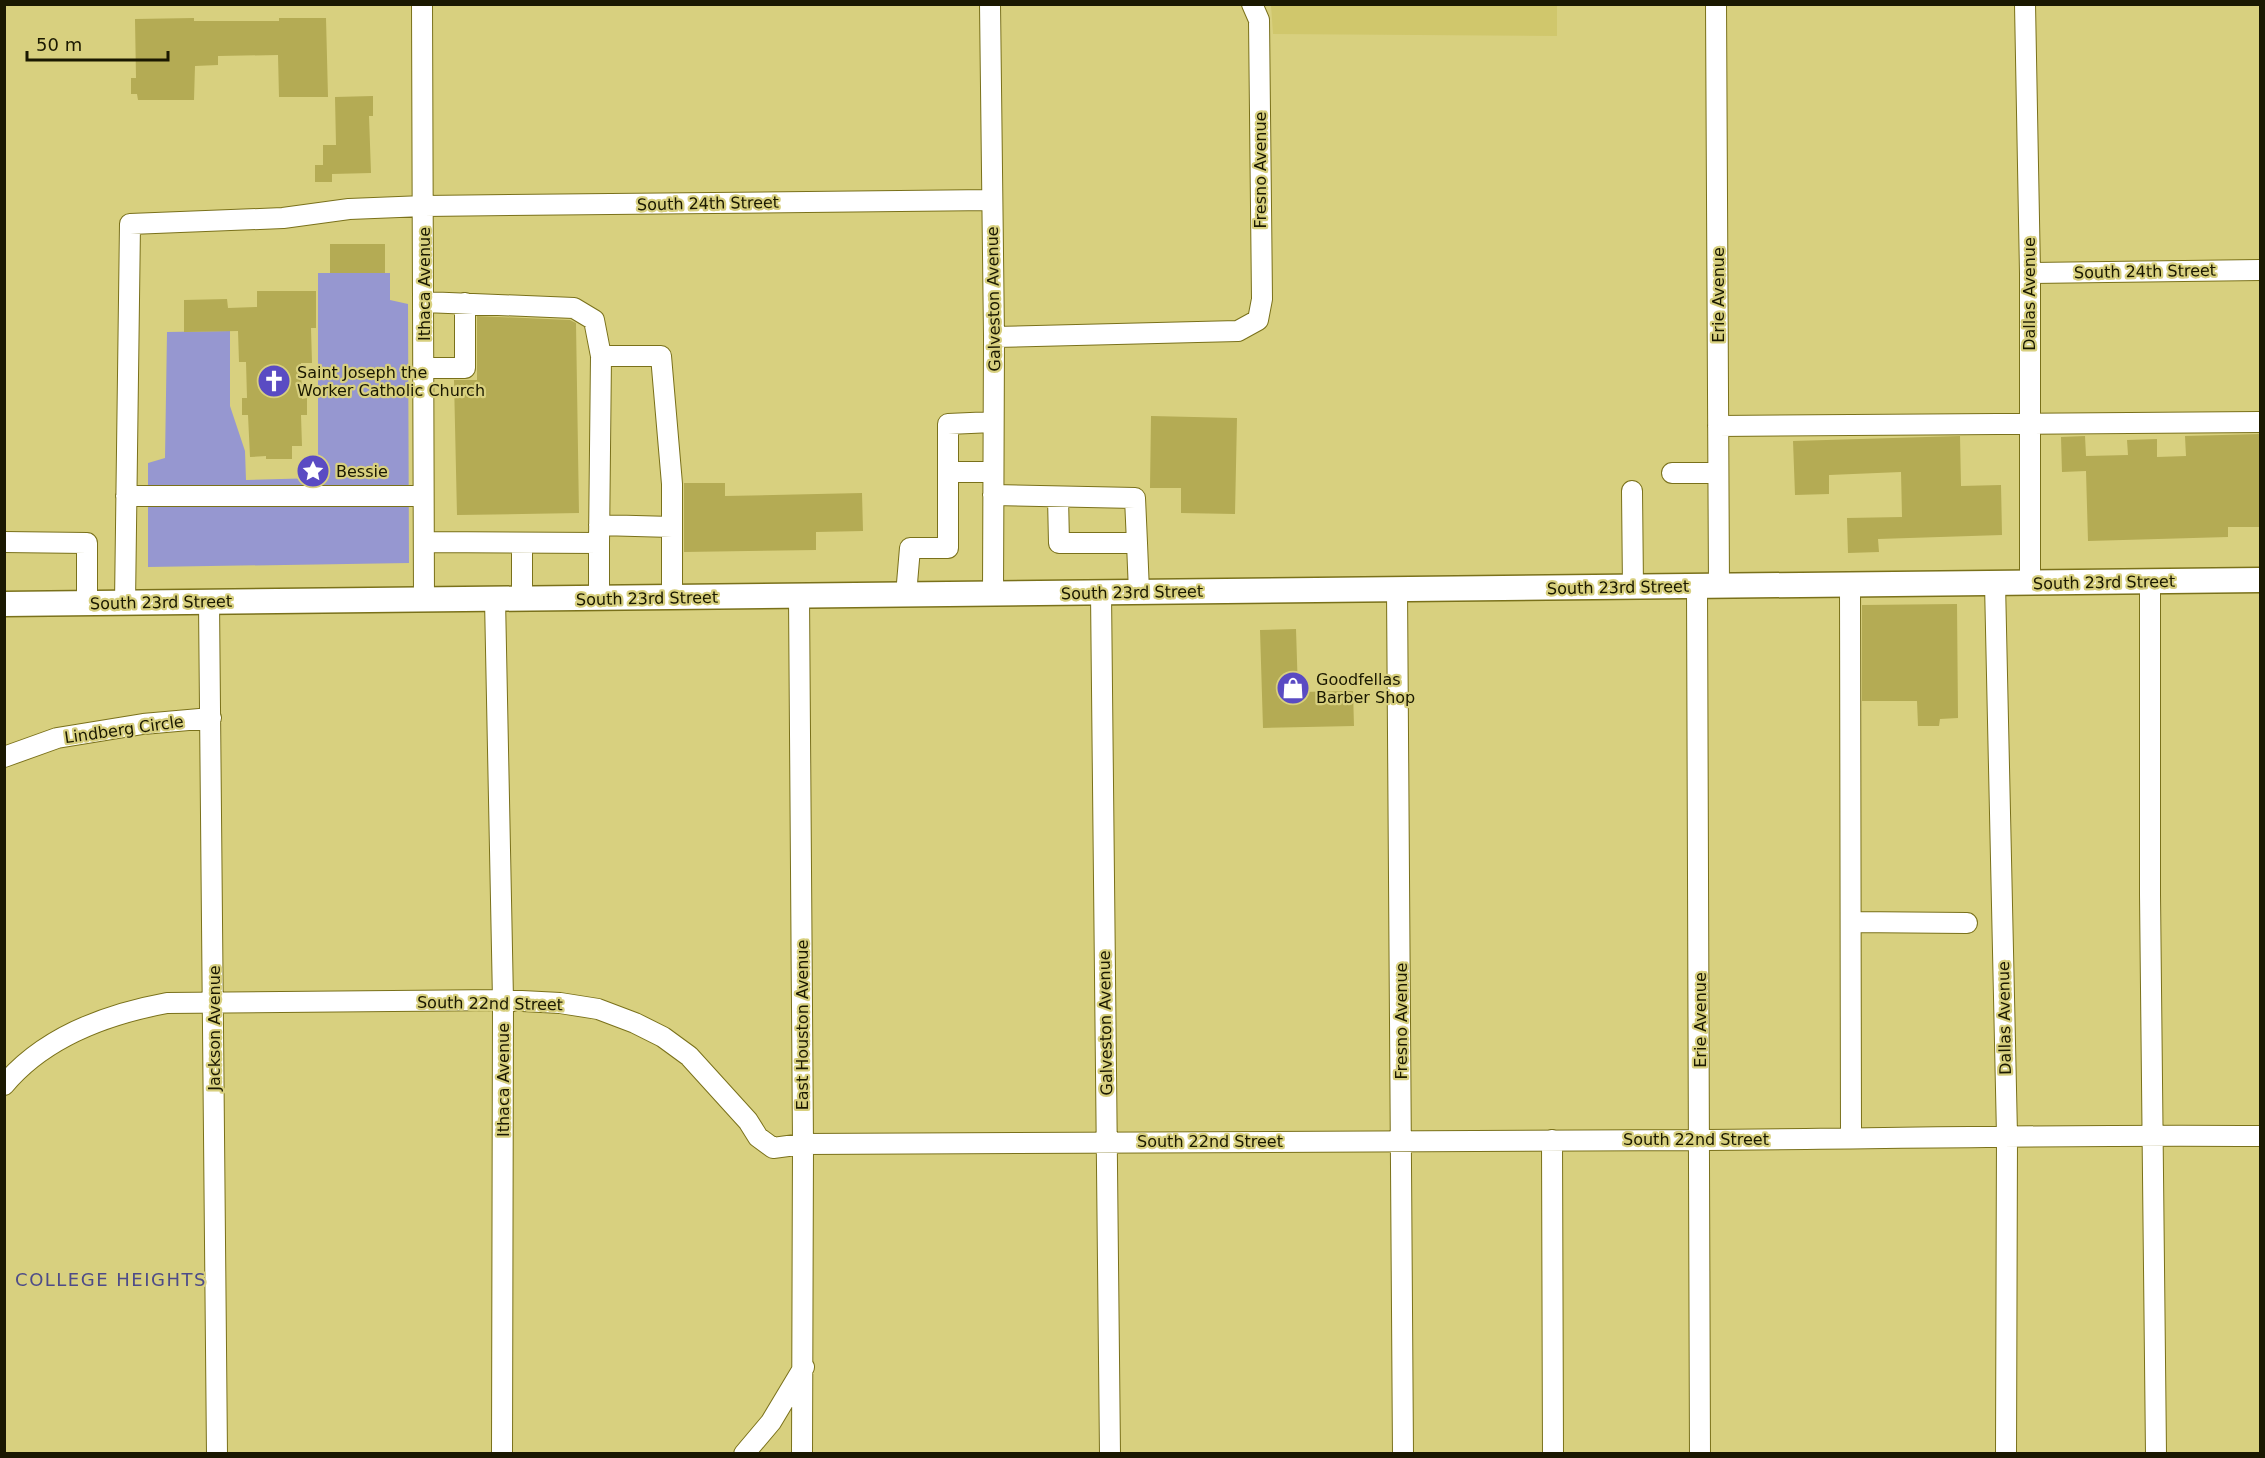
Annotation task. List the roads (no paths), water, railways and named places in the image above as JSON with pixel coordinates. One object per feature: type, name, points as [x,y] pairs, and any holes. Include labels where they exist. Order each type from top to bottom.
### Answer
[{"type":"main road","name":"South 23rd Street","points":[[4,604],[2260,580]]},
{"type":"street","name":"Ithaca Avenue","points":[[422,4],[424,600]]},
{"type":"street","name":"Galveston Avenue","points":[[990,4],[994,337],[993,594]]},
{"type":"street","name":"Erie Avenue","points":[[1700,1454],[1700,1140],[1708,586],[1718,473],[1716,4]]},
{"type":"street","name":"Dallas Avenue","points":[[2025,4],[2030,273],[2031,583]]},
{"type":"street","name":"Fresno Avenue","points":[[994,337],[1238,331],[1258,320],[1262,299],[1256,12]]},
{"type":"street","name":"South 24th Street","points":[[126,496],[130,224],[283,218],[349,209],[424,206],[991,200]]},
{"type":"street","name":"South 24th Street","points":[[2030,273],[2260,270]]},
{"type":"street","points":[[424,302],[574,308],[594,320],[601,356],[600,598]]},
{"type":"street","points":[[424,368],[465,368],[465,303]]},
{"type":"street","points":[[601,356],[661,356],[672,484],[672,597]]},
{"type":"street","points":[[906,595],[910,548],[948,548],[948,424],[993,422]]},
{"type":"street","points":[[1718,426],[2260,422]]},
{"type":"street","points":[[948,472],[993,472]]},
{"type":"street","points":[[1672,473],[1718,473]]},
{"type":"street","points":[[1632,491],[1633,587]]},
{"type":"street","points":[[993,495],[1135,498],[1139,592]]},
{"type":"street","points":[[125,603],[126,496],[423,496]]},
{"type":"street","points":[[1058,496],[1059,543],[1137,543]]},
{"type":"street","points":[[424,542],[522,543],[672,527]]},
{"type":"street","points":[[4,542],[87,543],[87,603]]},
{"type":"street","points":[[522,543],[522,599]]},
{"type":"street","points":[[2150,582],[2150,895],[2156,1454]]},
{"type":"street","name":"Dallas Avenue","points":[[1995,583],[2007,1135],[2006,1454]]},
{"type":"street","points":[[1850,585],[1851,1138]]},
{"type":"street","name":"Fresno Avenue","points":[[1397,589],[1403,1454]]},
{"type":"street","name":"Galveston Avenue","points":[[1101,592],[1110,1454]]},
{"type":"street","name":"East Houston Avenue","points":[[799,596],[804,1367],[802,1454]]},
{"type":"street","name":"Ithaca Avenue","points":[[495,599],[503,1000],[502,1454]]},
{"type":"street","name":"Jackson Avenue","points":[[209,602],[217,1454]]},
{"type":"street","name":"Lindberg Circle","points":[[4,757],[57,738],[143,724],[211,718]]},
{"type":"street","points":[[1851,922],[1967,922]]},
{"type":"street","name":"South 22nd Street","points":[[4,1085],[13,1074],[53,1043],[94,1022],[132,1010],[167,1003],[503,1000],[560,1003],[598,1009],[663,1037],[689,1056],[748,1121],[758,1137],[773,1148],[803,1144],[1402,1139],[1700,1140],[2007,1135],[2260,1136]]},
{"type":"street","points":[[1552,1140],[1553,1454]]},
{"type":"street","points":[[744,1454],[771,1422],[804,1367]]},
{"type":"place","name":"Saint Joseph the Worker Catholic Church","points":[[274,381]]},
{"type":"place","name":"Bessie","points":[[313,471]]},
{"type":"place","name":"Goodfellas Barber Shop","points":[[1293,688]]},
{"type":"district","name":"COLLEGE HEIGHTS","points":[[111,1280]]}]
